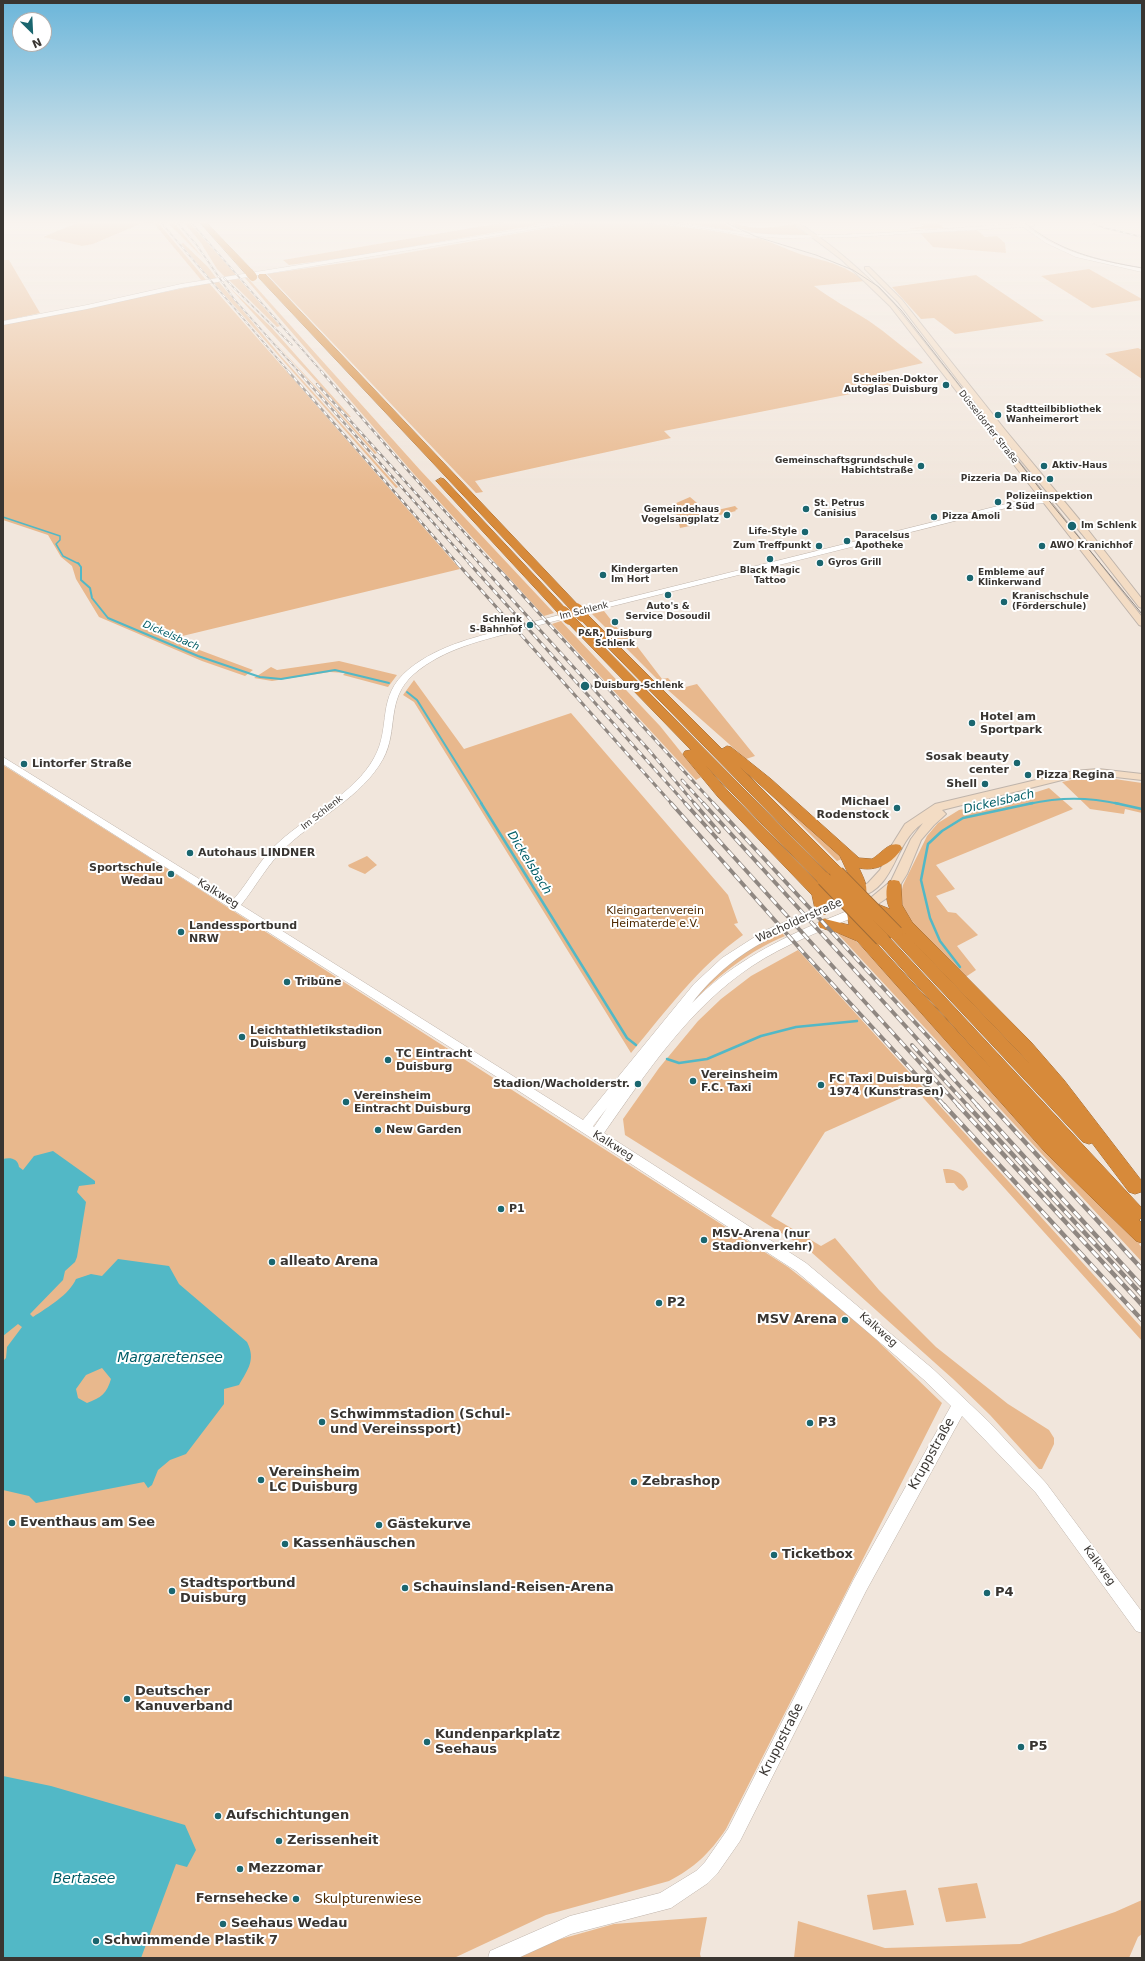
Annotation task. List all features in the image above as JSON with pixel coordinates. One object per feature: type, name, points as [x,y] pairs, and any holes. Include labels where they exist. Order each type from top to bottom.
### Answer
[{"type":"highway","points":[[288,312],[402,439]]},
{"type":"highway","points":[[291,312],[579,612],[895,933],[1072,1110],[1139,1190]]},
{"type":"highway","points":[[434,474],[820,885],[842,902],[860,904],[886,912],[895,933]]},
{"type":"highway","points":[[687,722],[718,742],[766,782],[846,855],[862,864],[876,864],[883,860],[895,848]]},
{"type":"highway","points":[[846,855],[856,873],[860,904],[857,928],[862,937],[1051,1147],[1142,1235]]},
{"type":"highway","points":[[820,885],[821,910]]},
{"type":"highway","points":[[820,885],[895,933],[1142,1222]]},
{"type":"highway","points":[[894,885],[895,933]]},
{"type":"highway","points":[[826,924],[839,927],[862,937]]},
{"type":"main road","name":"Düsseldorfer Straße","points":[[897,312],[1044,501],[1142,623]]},
{"type":"main road","name":"Düsseldorfer Straße","points":[[908,312],[1142,605]]},
{"type":"main road","name":"Wacholderstraße","points":[[860,904],[889,865],[895,848],[904,832],[916,821],[940,807],[1074,774],[1098,772],[1142,777]]},
{"type":"main road","name":"Wacholderstraße","points":[[860,904],[894,885],[901,874],[915,839],[922,829],[932,819],[959,802]]},
{"type":"street","points":[[3,323],[63,312]]},
{"type":"street","name":"Im Schlenk","points":[[236,905],[248,892],[258,873],[274,852],[351,790],[367,775],[380,756],[384,745],[388,710],[393,694],[409,673],[437,655],[477,640],[588,610],[1018,503],[1058,500]]},
{"type":"street","name":"Kalkweg","points":[[3,760],[236,905],[801,1267],[857,1312],[960,1404],[1041,1488],[1142,1626]]},
{"type":"street","name":"Wacholderstraße","points":[[590,1131],[698,987],[714,970],[752,942],[821,910],[842,902]]},
{"type":"street","name":"Wacholderstraße","points":[[590,1131],[694,1006],[706,994],[749,962],[782,944],[826,924],[860,904]]},
{"type":"street","name":"Kruppstraße","points":[[497,1958],[570,1925],[664,1901],[688,1888],[711,1868],[734,1835],[860,1585],[960,1404]]},
{"type":"green space","points":[[3,312],[39,312],[40,313],[3,321]]},
{"type":"green space","points":[[69,312],[234,312],[460,569],[170,639],[253,670],[245,676],[202,661],[99,617],[76,579],[72,566],[61,557],[48,535],[3,520],[3,325]]},
{"type":"green space","points":[[239,312],[244,312],[280,355],[398,487],[396,488]]},
{"type":"green space","points":[[252,312],[255,312],[271,327],[351,417],[349,417]]},
{"type":"green space","points":[[261,312],[267,312],[280,326],[277,327]]},
{"type":"green space","points":[[274,312],[278,312],[421,471],[554,613],[544,616],[413,473]]},
{"type":"green space","points":[[303,312],[854,312],[890,336],[923,363],[879,373],[896,385],[664,431],[671,438],[475,481],[483,492],[476,493]]},
{"type":"green space","points":[[914,312],[1030,312],[1044,321],[955,334],[934,318],[921,319]]},
{"type":"green space","points":[[269,336],[377,453],[375,454]]},
{"type":"green space","points":[[1138,348],[1142,350],[1142,379],[1105,354]]},
{"type":"green space","points":[[690,497],[707,510],[713,511],[735,506],[738,509],[735,510],[736,511],[720,515],[718,513],[709,515],[706,512],[701,514],[709,522],[680,528],[674,504]]},
{"type":"green space","points":[[604,611],[622,634],[627,633],[662,679],[668,678],[678,689],[697,684],[755,756],[746,759],[669,691],[592,614]]},
{"type":"green space","points":[[561,621],[660,726],[701,777],[696,780],[552,624]]},
{"type":"green space","points":[[339,661],[397,675],[388,687],[343,675],[345,673],[330,672],[272,681],[254,678],[271,667],[277,670]]},
{"type":"green space","name":"Kleingartenverein Heimaterde e.V.","points":[[414,680],[464,749],[571,713],[728,895],[738,923],[734,924],[743,935],[711,961],[697,975],[631,1053],[414,702],[403,695]]},
{"type":"green space","points":[[737,761],[845,858],[837,861]]},
{"type":"green space","name":"Skulpturenwiese","points":[[3,765],[788,1267],[859,1323],[942,1403],[726,1829],[708,1853],[678,1876],[669,1881],[546,1915],[454,1958],[3,1958]]},
{"type":"green space","points":[[1101,777],[1142,783],[1142,813],[1125,809],[1124,814],[1090,809],[1062,782]]},
{"type":"green space","points":[[1049,788],[1073,809],[936,865],[955,889],[936,896],[948,912],[956,913],[978,935],[957,946],[976,970],[964,978],[906,919],[899,902],[903,885],[927,836],[938,823],[959,810],[1024,796]]},
{"type":"green space","points":[[367,856],[377,865],[365,874],[349,867],[348,865]]},
{"type":"green space","points":[[780,931],[785,936],[760,948],[736,964],[713,982],[693,1002],[722,969],[744,953]]},
{"type":"green space","points":[[837,933],[852,937],[859,944],[997,1095],[1142,1242],[1139,1244],[1142,1248],[1142,1262]]},
{"type":"green space","points":[[798,950],[1142,1328],[1142,1341],[917,1091],[825,1132],[771,1216],[821,1246],[835,1238],[879,1290],[936,1347],[1008,1404],[1049,1430],[1054,1438],[1054,1444],[1042,1469],[1039,1469],[990,1415],[953,1379],[810,1251],[625,1135],[623,1119],[659,1068],[698,1021],[721,999],[751,976]]},
{"type":"green space","points":[[943,1169],[960,1173],[965,1179],[968,1187],[963,1191],[954,1183],[946,1183]]},
{"type":"green space","points":[[977,1883],[986,1918],[946,1922],[938,1888]]},
{"type":"green space","points":[[906,1890],[914,1925],[873,1930],[867,1895]]},
{"type":"green space","points":[[1142,1900],[1142,1934],[1138,1937],[1129,1958],[794,1958],[798,1921],[885,1948],[1020,1944],[1115,1912]]},
{"type":"green space","points":[[707,1917],[700,1954],[701,1958],[518,1958],[550,1942],[614,1924]]},
{"type":"water","name":"Margaretensee","points":[[53,1151],[95,1181],[95,1184],[79,1186],[77,1192],[86,1202],[75,1262],[65,1271],[63,1280],[30,1314],[33,1317],[63,1295],[73,1285],[76,1279],[91,1274],[102,1276],[118,1259],[169,1266],[179,1284],[247,1342],[250,1348],[250,1364],[239,1385],[224,1389],[224,1404],[186,1454],[170,1460],[158,1470],[152,1485],[148,1488],[144,1482],[36,1503],[29,1496],[3,1490],[3,1361],[6,1358],[7,1347],[22,1327],[18,1324],[3,1336],[3,1159],[9,1158],[16,1160],[19,1167],[23,1170],[34,1156]],"holes":[[[102,1368],[111,1379],[108,1388],[96,1399],[87,1403],[78,1398],[76,1389],[86,1375]]]},
{"type":"water","name":"Bertasee","points":[[3,1776],[51,1786],[185,1825],[196,1850],[187,1867],[176,1864],[141,1958],[3,1958]]},
{"type":"waterway","name":"Dickelsbach","points":[[3,517],[60,536],[60,540],[56,544],[63,556],[79,564]]},
{"type":"waterway","name":"Dickelsbach","points":[[79,564],[81,567],[81,580],[90,588],[92,598],[108,618],[198,656],[260,677],[281,679],[335,670],[389,683]]},
{"type":"waterway","name":"Dickelsbach","points":[[407,692],[417,700],[482,804]]},
{"type":"waterway","name":"Dickelsbach","points":[[1030,804],[1063,799],[1085,799],[1118,804]]},
{"type":"waterway","name":"Dickelsbach","points":[[481,803],[627,1038],[636,1045]]},
{"type":"waterway","name":"Dickelsbach","points":[[960,967],[940,941],[930,918],[921,880],[928,844],[942,831],[963,818],[1030,804]]},
{"type":"waterway","name":"Dickelsbach","points":[[1118,804],[1142,809]]},
{"type":"waterway","name":"Dickelsbach","points":[[667,1059],[679,1063],[707,1059],[761,1036],[796,1027],[857,1021]]},
{"type":"tram line","points":[[902,312],[1054,507],[1142,614]]},
{"type":"railway","points":[[237,312],[289,372]]},
{"type":"railway","points":[[245,312],[299,372]]},
{"type":"railway","points":[[258,312],[292,345]]},
{"type":"railway","points":[[269,312],[322,372]]},
{"type":"railway","points":[[288,371],[458,564]]},
{"type":"railway","points":[[298,371],[470,564]]},
{"type":"railway","points":[[321,371],[411,474],[493,564]]},
{"type":"railway","points":[[317,384],[480,564]]},
{"type":"railway","points":[[457,563],[672,804]]},
{"type":"railway","points":[[469,563],[686,804]]},
{"type":"railway","points":[[479,563],[648,749],[695,804]]},
{"type":"railway","points":[[493,563],[714,804]]},
{"type":"railway","points":[[682,780],[704,804]]},
{"type":"railway","points":[[671,803],[802,951],[945,1106]]},
{"type":"railway","points":[[685,803],[959,1106]]},
{"type":"railway","points":[[694,803],[719,832]]},
{"type":"railway","points":[[703,803],[978,1106]]},
{"type":"railway","points":[[713,803],[992,1106]]},
{"type":"railway","points":[[912,1045],[968,1106]]},
{"type":"railway","points":[[944,1105],[1142,1320]]},
{"type":"railway","points":[[958,1105],[1142,1305]]},
{"type":"railway","points":[[967,1105],[1142,1295]]},
{"type":"railway","points":[[977,1105],[1142,1286]]},
{"type":"railway","points":[[991,1105],[1142,1269]]},
{"type":"place","name":"Scheiben-Doktor Autoglas Duisburg","points":[[946,385]]},
{"type":"place","name":"Stadtteilbibliothek Wanheimerort","points":[[998,415]]},
{"type":"place","name":"Gemeinschaftsgrundschule Habichtstraße","points":[[921,466]]},
{"type":"place","name":"Aktiv-Haus","points":[[1044,466]]},
{"type":"place","name":"Pizzeria Da Rico","points":[[1050,479]]},
{"type":"place","name":"Polizeiinspektion 2 Süd","points":[[998,502]]},
{"type":"place","name":"St. Petrus Canisius","points":[[806,509]]},
{"type":"place","name":"Gemeindehaus Vogelsangplatz","points":[[727,515]]},
{"type":"place","name":"Pizza Amoli","points":[[934,517]]},
{"type":"place","name":"Im Schlenk","points":[[1072,526]]},
{"type":"place","name":"Life-Style","points":[[805,532]]},
{"type":"place","name":"Paracelsus Apotheke","points":[[847,541]]},
{"type":"place","name":"Zum Treffpunkt","points":[[819,546]]},
{"type":"place","name":"AWO Kranichhof","points":[[1042,546]]},
{"type":"place","name":"Black Magic Tattoo","points":[[770,559]]},
{"type":"place","name":"Gyros Grill","points":[[820,563]]},
{"type":"place","name":"Kindergarten Im Hort","points":[[603,575]]},
{"type":"place","name":"Embleme auf Klinkerwand","points":[[970,578]]},
{"type":"place","name":"Auto's & Service Dosoudil","points":[[668,595]]},
{"type":"place","name":"Kranischschule (Förderschule)","points":[[1004,602]]},
{"type":"place","name":"P&R, Duisburg Schlenk","points":[[615,622]]},
{"type":"place","name":"Schlenk S-Bahnhof","points":[[530,625]]},
{"type":"place","name":"Duisburg-Schlenk","points":[[585,686]]},
{"type":"place","name":"Hotel am Sportpark","points":[[972,723]]},
{"type":"place","name":"Sosak beauty center","points":[[1017,763]]},
{"type":"place","name":"Lintorfer Straße","points":[[24,764]]},
{"type":"place","name":"Pizza Regina","points":[[1028,775]]},
{"type":"place","name":"Shell","points":[[985,784]]},
{"type":"place","name":"Michael Rodenstock","points":[[897,808]]},
{"type":"place","name":"Autohaus LINDNER","points":[[190,853]]},
{"type":"place","name":"Sportschule Wedau","points":[[171,874]]},
{"type":"place","name":"Landessportbund NRW","points":[[181,932]]},
{"type":"place","name":"Tribüne","points":[[287,982]]},
{"type":"place","name":"Leichtathletikstadion Duisburg","points":[[242,1037]]},
{"type":"place","name":"TC Eintracht Duisburg","points":[[388,1060]]},
{"type":"place","name":"Vereinsheim F.C. Taxi","points":[[693,1081]]},
{"type":"place","name":"Stadion/Wacholderstr.","points":[[638,1084]]},
{"type":"place","name":"FC Taxi Duisburg 1974 (Kunstrasen)","points":[[821,1085]]},
{"type":"place","name":"Vereinsheim Eintracht Duisburg","points":[[346,1102]]},
{"type":"place","name":"New Garden","points":[[378,1130]]},
{"type":"place","name":"P1","points":[[501,1209]]},
{"type":"place","name":"MSV-Arena (nur Stadionverkehr)","points":[[704,1240]]},
{"type":"place","name":"alleato Arena","points":[[272,1262]]},
{"type":"place","name":"P2","points":[[659,1303]]},
{"type":"place","name":"MSV Arena","points":[[845,1320]]},
{"type":"place","name":"Schwimmstadion (Schul- und Vereinssport)","points":[[322,1422]]},
{"type":"place","name":"P3","points":[[810,1423]]},
{"type":"place","name":"Vereinsheim LC Duisburg","points":[[261,1480]]},
{"type":"place","name":"Zebrashop","points":[[634,1482]]},
{"type":"place","name":"Eventhaus am See","points":[[12,1523]]},
{"type":"place","name":"Gästekurve","points":[[379,1525]]},
{"type":"place","name":"Kassenhäuschen","points":[[285,1544]]},
{"type":"place","name":"Ticketbox","points":[[774,1555]]},
{"type":"place","name":"Schauinsland-Reisen-Arena","points":[[405,1588]]},
{"type":"place","name":"Stadtsportbund Duisburg","points":[[172,1591]]},
{"type":"place","name":"P4","points":[[987,1593]]},
{"type":"place","name":"Deutscher Kanuverband","points":[[127,1699]]},
{"type":"place","name":"Kundenparkplatz Seehaus","points":[[427,1742]]},
{"type":"place","name":"P5","points":[[1021,1747]]},
{"type":"place","name":"Aufschichtungen","points":[[218,1816]]},
{"type":"place","name":"Zerissenheit","points":[[279,1841]]},
{"type":"place","name":"Mezzomar","points":[[240,1869]]},
{"type":"place","name":"Fernsehecke","points":[[296,1899]]},
{"type":"place","name":"Seehaus Wedau","points":[[223,1924]]},
{"type":"place","name":"Schwimmende Plastik 7","points":[[96,1941]]}]
